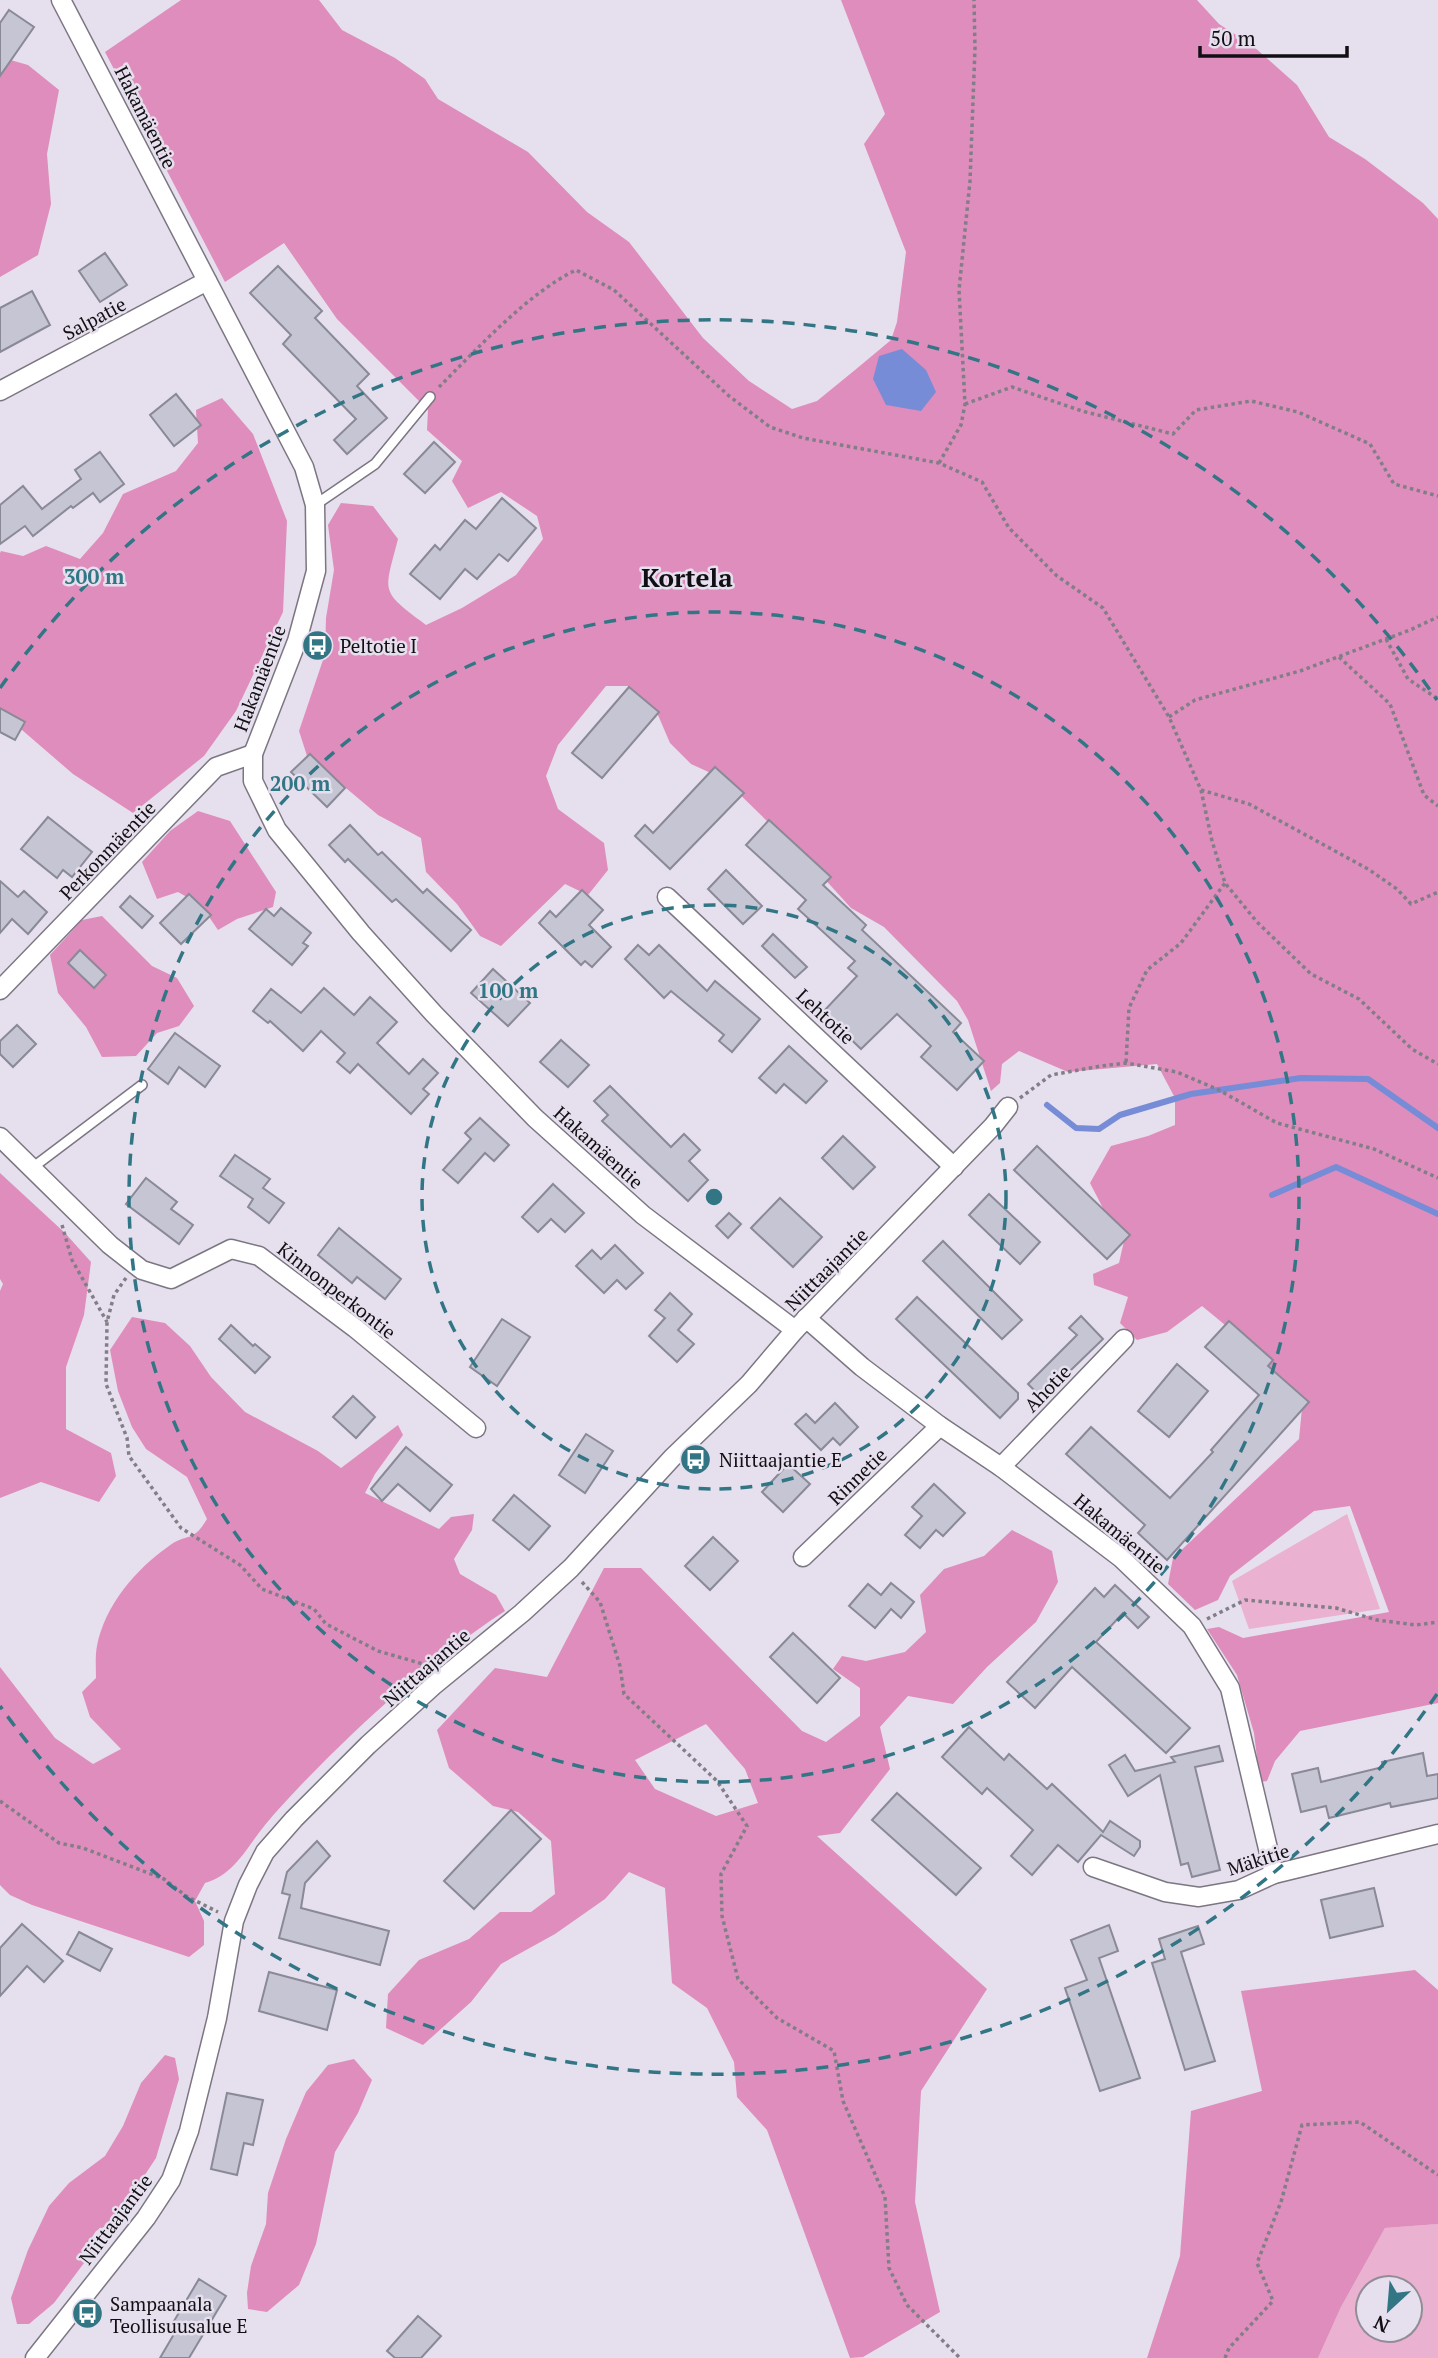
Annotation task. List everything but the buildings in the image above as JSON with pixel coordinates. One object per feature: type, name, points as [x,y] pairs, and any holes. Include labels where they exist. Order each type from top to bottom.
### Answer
[{"type":"street","name":"Hakamäentie","points":[[61,0],[304,467],[315,505],[316,571],[297,641],[253,754],[253,781],[277,830],[361,933],[435,1014],[536,1118],[643,1215],[1002,1467],[1121,1558],[1192,1626],[1230,1688],[1274,1874]]},
{"type":"street","name":"Salpatie","points":[[0,391],[207,281]]},
{"type":"street","name":"Perkonmäentie","points":[[0,990],[216,767],[253,754]]},
{"type":"street","name":"Lehtotie","points":[[667,897],[954,1167]]},
{"type":"street","name":"Niittaajantie","points":[[34,2358],[146,2218],[171,2180],[190,2131],[217,2018],[234,1921],[265,1852],[293,1819],[368,1745],[571,1568],[672,1458],[748,1384],[801,1324],[954,1167],[1008,1107]]},
{"type":"street","name":"Kinnonperkontie","points":[[0,1137],[110,1245],[142,1270],[171,1279],[231,1249],[259,1256],[355,1328],[476,1428]]},
{"type":"street","name":"Ahotie","points":[[1002,1467],[1124,1339]]},
{"type":"street","name":"Rinnetie","points":[[803,1557],[940,1426]]},
{"type":"street","name":"Mäkitie","points":[[1093,1867],[1165,1892],[1199,1897],[1239,1890],[1274,1874],[1438,1834]]},
{"type":"lane","points":[[315,505],[375,464],[430,397]]},
{"type":"lane","points":[[32,1168],[142,1085]]},
{"type":"path","points":[[939,463],[961,425],[965,404],[959,290],[970,181],[974,0]]},
{"type":"path","points":[[430,397],[482,344],[526,305],[555,280],[576,270],[614,290],[729,396],[770,427],[803,438],[939,463],[982,482],[1009,528],[1056,576],[1102,608],[1169,717],[1201,790],[1225,883],[1257,922],[1311,974],[1359,999],[1412,1049],[1438,1063]]},
{"type":"path","points":[[965,404],[1012,387],[1082,411],[1173,434],[1196,410],[1251,401],[1298,412],[1370,444],[1394,484],[1438,496]]},
{"type":"path","points":[[1169,717],[1195,700],[1300,671],[1438,617]]},
{"type":"path","points":[[1386,639],[1408,679],[1438,699]]},
{"type":"path","points":[[1339,657],[1390,704],[1423,795],[1438,806]]},
{"type":"path","points":[[1201,790],[1249,804],[1368,869],[1396,889],[1411,904],[1438,892]]},
{"type":"path","points":[[1126,1063],[1129,1008],[1146,970],[1181,943],[1225,883]]},
{"type":"path","points":[[1008,1107],[1051,1075],[1126,1063],[1177,1072],[1219,1090],[1277,1123],[1374,1149],[1438,1178]]},
{"type":"path","points":[[62,1222],[72,1261],[107,1322]]},
{"type":"path","points":[[135,1265],[114,1295],[107,1322],[106,1384],[127,1438],[129,1456],[181,1528],[240,1565],[262,1589],[314,1609],[326,1624],[378,1651],[450,1672]]},
{"type":"path","points":[[571,1568],[600,1602],[620,1666],[624,1694],[717,1781],[747,1826],[721,1874],[722,1916],[738,1979],[777,2018],[834,2051],[843,2101],[885,2197],[889,2268],[907,2305],[960,2358]]},
{"type":"path","points":[[1192,1626],[1245,1600],[1336,1608],[1377,1620],[1416,1625],[1438,1622]]},
{"type":"path","points":[[0,1801],[59,1843],[113,1858],[164,1880],[186,1896],[234,1921]]},
{"type":"path","points":[[1225,2358],[1229,2348],[1273,2301],[1257,2263],[1281,2202],[1302,2126],[1360,2122],[1438,2175]]},
{"type":"shaded area","points":[[181,0],[319,0],[342,30],[395,58],[425,79],[438,99],[528,152],[587,212],[629,242],[703,338],[749,381],[792,409],[817,401],[891,340],[897,322],[906,252],[864,144],[885,114],[841,0],[1197,0],[1219,24],[1253,46],[1297,85],[1329,137],[1365,159],[1423,203],[1438,219],[1438,1703],[1300,1731],[1275,1761],[1267,1781],[1260,1782],[1254,1733],[1237,1675],[1207,1629],[1219,1627],[1243,1638],[1389,1612],[1350,1506],[1314,1511],[1230,1576],[1218,1600],[1195,1610],[1168,1584],[1173,1558],[1299,1439],[1303,1398],[1274,1379],[1253,1348],[1202,1306],[1167,1332],[1137,1340],[1120,1323],[1128,1297],[1094,1285],[1093,1274],[1119,1263],[1124,1241],[1090,1183],[1111,1146],[1175,1125],[1175,1098],[1157,1064],[1068,1072],[1019,1051],[1002,1064],[1000,1083],[991,1091],[968,1020],[957,1001],[884,927],[851,908],[811,864],[724,779],[691,764],[670,743],[658,715],[628,686],[606,686],[558,745],[546,776],[558,809],[604,843],[608,870],[588,895],[565,884],[501,946],[480,936],[457,904],[426,872],[421,838],[378,815],[309,762],[299,731],[325,654],[326,618],[334,570],[328,525],[341,503],[373,506],[398,539],[388,581],[389,590],[400,605],[426,625],[462,608],[516,575],[543,539],[537,516],[501,492],[468,508],[452,481],[462,461],[427,430],[428,410],[337,319],[284,243],[225,282],[105,52]]},
{"type":"shaded area","points":[[0,57],[28,65],[59,90],[47,154],[51,204],[38,255],[0,277]]},
{"type":"shaded area","points":[[222,398],[253,434],[287,521],[283,612],[236,711],[204,756],[133,813],[73,774],[0,711],[0,553],[1,551],[23,556],[46,546],[80,559],[103,533],[123,494],[176,471],[198,443],[196,410]]},
{"type":"shaded area","points":[[198,811],[230,821],[276,892],[273,907],[237,919],[218,930],[201,905],[178,892],[157,899],[142,862],[170,831]]},
{"type":"shaded area","points":[[102,916],[152,966],[177,978],[194,1006],[179,1026],[157,1033],[136,1056],[102,1057],[86,1027],[58,993],[50,955],[82,920]]},
{"type":"shaded area","points":[[0,1173],[65,1233],[91,1262],[84,1315],[66,1367],[66,1429],[111,1453],[116,1476],[99,1502],[41,1482],[0,1498],[0,1291],[3,1284],[0,1279]]},
{"type":"shaded area","points":[[132,1317],[165,1323],[190,1346],[211,1377],[245,1412],[318,1451],[341,1468],[398,1425],[403,1435],[365,1493],[439,1529],[451,1517],[474,1514],[472,1530],[454,1559],[460,1574],[496,1595],[505,1611],[450,1650],[373,1715],[324,1761],[269,1820],[232,1867],[205,1883],[195,1901],[204,1921],[204,1945],[189,1957],[32,1905],[10,1895],[0,1885],[0,1667],[55,1738],[93,1764],[121,1749],[90,1717],[82,1692],[96,1678],[96,1650],[101,1631],[115,1602],[134,1577],[169,1546],[197,1532],[207,1519],[187,1477],[146,1449],[132,1427],[118,1391],[110,1350]]},
{"type":"shaded area","points":[[1347,1514],[1380,1609],[1249,1629],[1232,1581]]},
{"type":"shaded area","points":[[1012,1530],[1052,1551],[1058,1582],[1036,1622],[987,1667],[953,1704],[908,1696],[880,1727],[890,1769],[840,1833],[817,1836],[987,1989],[921,2091],[915,2202],[940,2312],[863,2357],[850,2358],[767,2130],[737,2097],[734,2062],[707,2008],[672,1983],[665,1888],[629,1872],[605,1899],[555,1934],[501,1964],[471,2002],[423,2045],[386,2028],[388,1994],[419,1960],[469,1939],[500,1912],[531,1912],[555,1894],[551,1841],[518,1812],[493,1806],[449,1768],[437,1730],[495,1668],[547,1677],[604,1568],[641,1568],[802,1731],[826,1742],[860,1716],[860,1688],[833,1669],[842,1656],[866,1661],[905,1652],[926,1632],[920,1595],[944,1569],[984,1556]],"holes":[[[706,1724],[745,1769],[758,1803],[716,1816],[655,1789],[635,1760]]]},
{"type":"shaded area","points":[[1415,1970],[1438,1990],[1438,2224],[1385,2228],[1359,2274],[1354,2274],[1354,2284],[1318,2358],[1147,2358],[1180,2256],[1191,2111],[1262,2091],[1241,1991]]},
{"type":"shaded area","points":[[165,2055],[175,2058],[179,2079],[156,2158],[114,2222],[96,2231],[86,2246],[84,2263],[54,2303],[29,2324],[17,2324],[11,2298],[28,2250],[49,2206],[69,2183],[105,2156],[123,2126],[141,2083]]},
{"type":"shaded area","points":[[354,2059],[372,2080],[358,2113],[335,2152],[316,2244],[299,2285],[267,2312],[248,2309],[247,2293],[251,2266],[266,2224],[268,2193],[286,2139],[306,2092],[328,2065]]},
{"type":"shaded area","points":[[1438,2224],[1438,2358],[1318,2358],[1354,2284],[1354,2344],[1424,2344],[1424,2274],[1359,2274],[1385,2228]]},
{"type":"water","points":[[902,349],[926,370],[936,392],[921,411],[886,405],[873,379],[879,356]]},
{"type":"waterway","points":[[1047,1105],[1076,1128],[1099,1129],[1120,1115],[1191,1094],[1301,1078],[1368,1079],[1438,1128]]},
{"type":"waterway","points":[[1272,1195],[1336,1167],[1438,1214]]},
{"type":"place","name":"Peltotie I","points":[[317,645]]},
{"type":"place","name":"Niittaajantie E","points":[[696,1459]]},
{"type":"place","name":"Sampaanala Teollisuusalue E","points":[[87,2314]]},
{"type":"district","name":"Kortela","points":[[687,577]]}]
